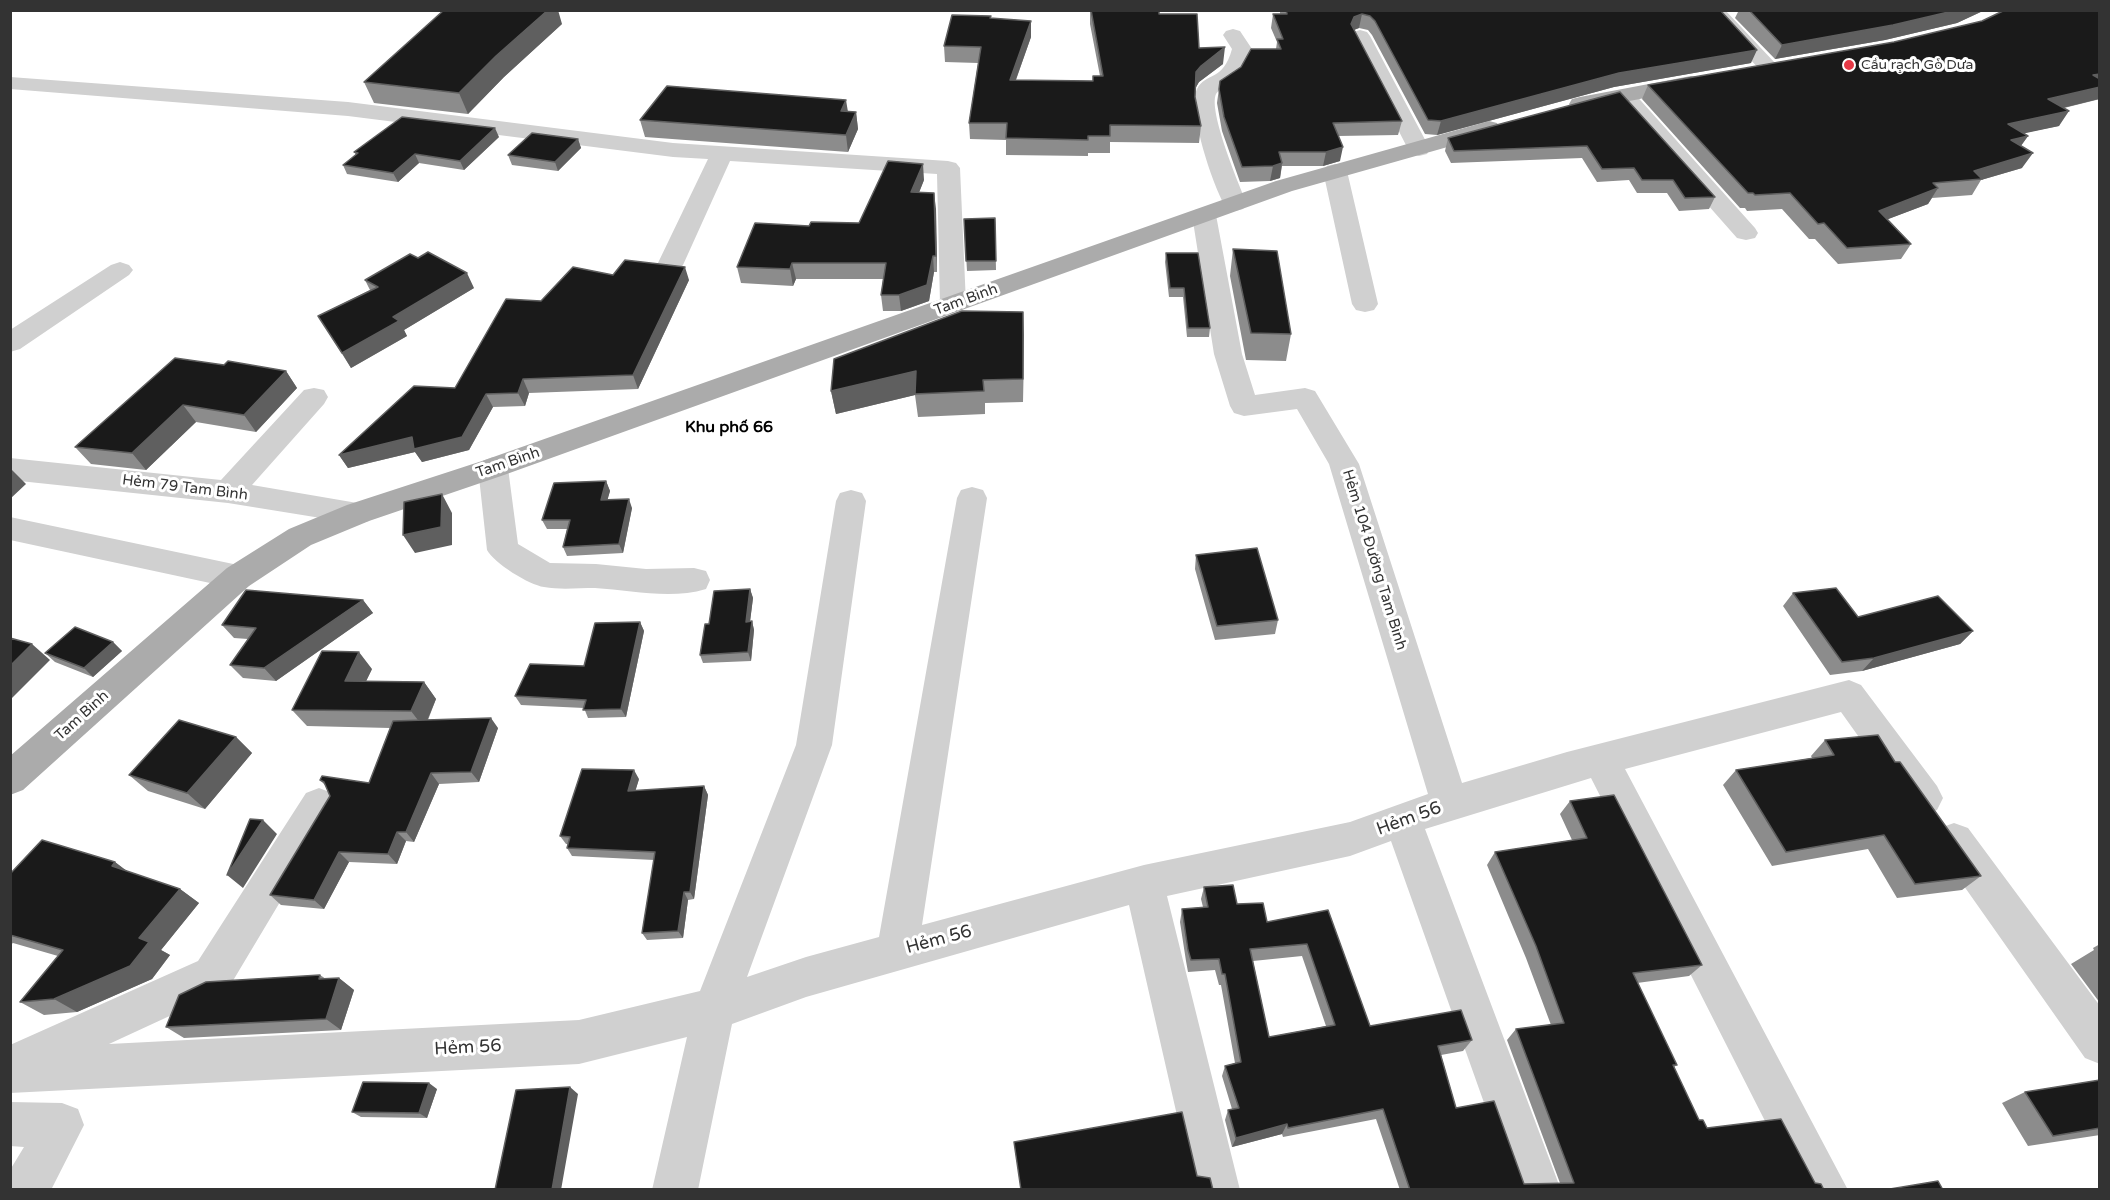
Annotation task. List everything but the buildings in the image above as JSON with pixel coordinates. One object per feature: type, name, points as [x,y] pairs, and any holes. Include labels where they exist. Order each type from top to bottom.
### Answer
[{"type":"main road","points":[[1560,109],[1622,94],[1781,66]]},
{"type":"main road","name":"Tam Bình","points":[[10,779],[238,577],[300,537],[358,513],[493,468],[1234,204],[1335,171],[1517,120]]},
{"type":"street","points":[[1713,10],[1781,66]]},
{"type":"street","points":[[1233,35],[1242,49],[1238,69],[1208,88],[1204,95],[1210,138],[1234,204]]},
{"type":"street","points":[[1360,36],[1419,149]]},
{"type":"street","points":[[10,83],[348,109],[662,148],[948,168],[953,304]]},
{"type":"street","points":[[1622,94],[1746,233]]},
{"type":"street","points":[[670,265],[722,153]]},
{"type":"street","points":[[1335,171],[1365,304]]},
{"type":"street","name":"Hẻm 104 Đường Tam Bình","points":[[1204,215],[1228,354],[1244,406],[1305,398],[1344,464],[1450,803]]},
{"type":"street","points":[[10,343],[120,270]]},
{"type":"street","points":[[228,492],[314,397]]},
{"type":"street","points":[[493,468],[503,550],[544,576],[596,576],[646,581],[694,580]]},
{"type":"street","name":"Hẻm 79 Tam Bình","points":[[10,469],[228,492],[358,513]]},
{"type":"street","points":[[897,952],[972,498]]},
{"type":"street","points":[[675,1190],[714,1009],[814,746],[851,501]]},
{"type":"street","points":[[10,528],[238,577]]},
{"type":"street","name":"Hẻm 56","points":[[10,1069],[579,1042],[714,1009],[806,977],[1144,883],[1350,839],[1403,822],[1450,803],[1601,760],[1850,695],[2100,1043]]},
{"type":"street","points":[[1601,760],[1825,1190]]},
{"type":"street","points":[[10,1069],[213,975],[319,805]]},
{"type":"street","points":[[1403,822],[1538,1190]]},
{"type":"street","points":[[1144,883],[1217,1190]]},
{"type":"street","points":[[10,1124],[62,1125],[26,1190]]},
{"type":"place","name":"Cầu rạch Gò Dưa","points":[[1849,65]]},
{"type":"district","name":"Khu phố 66","points":[[729,428]]}]
